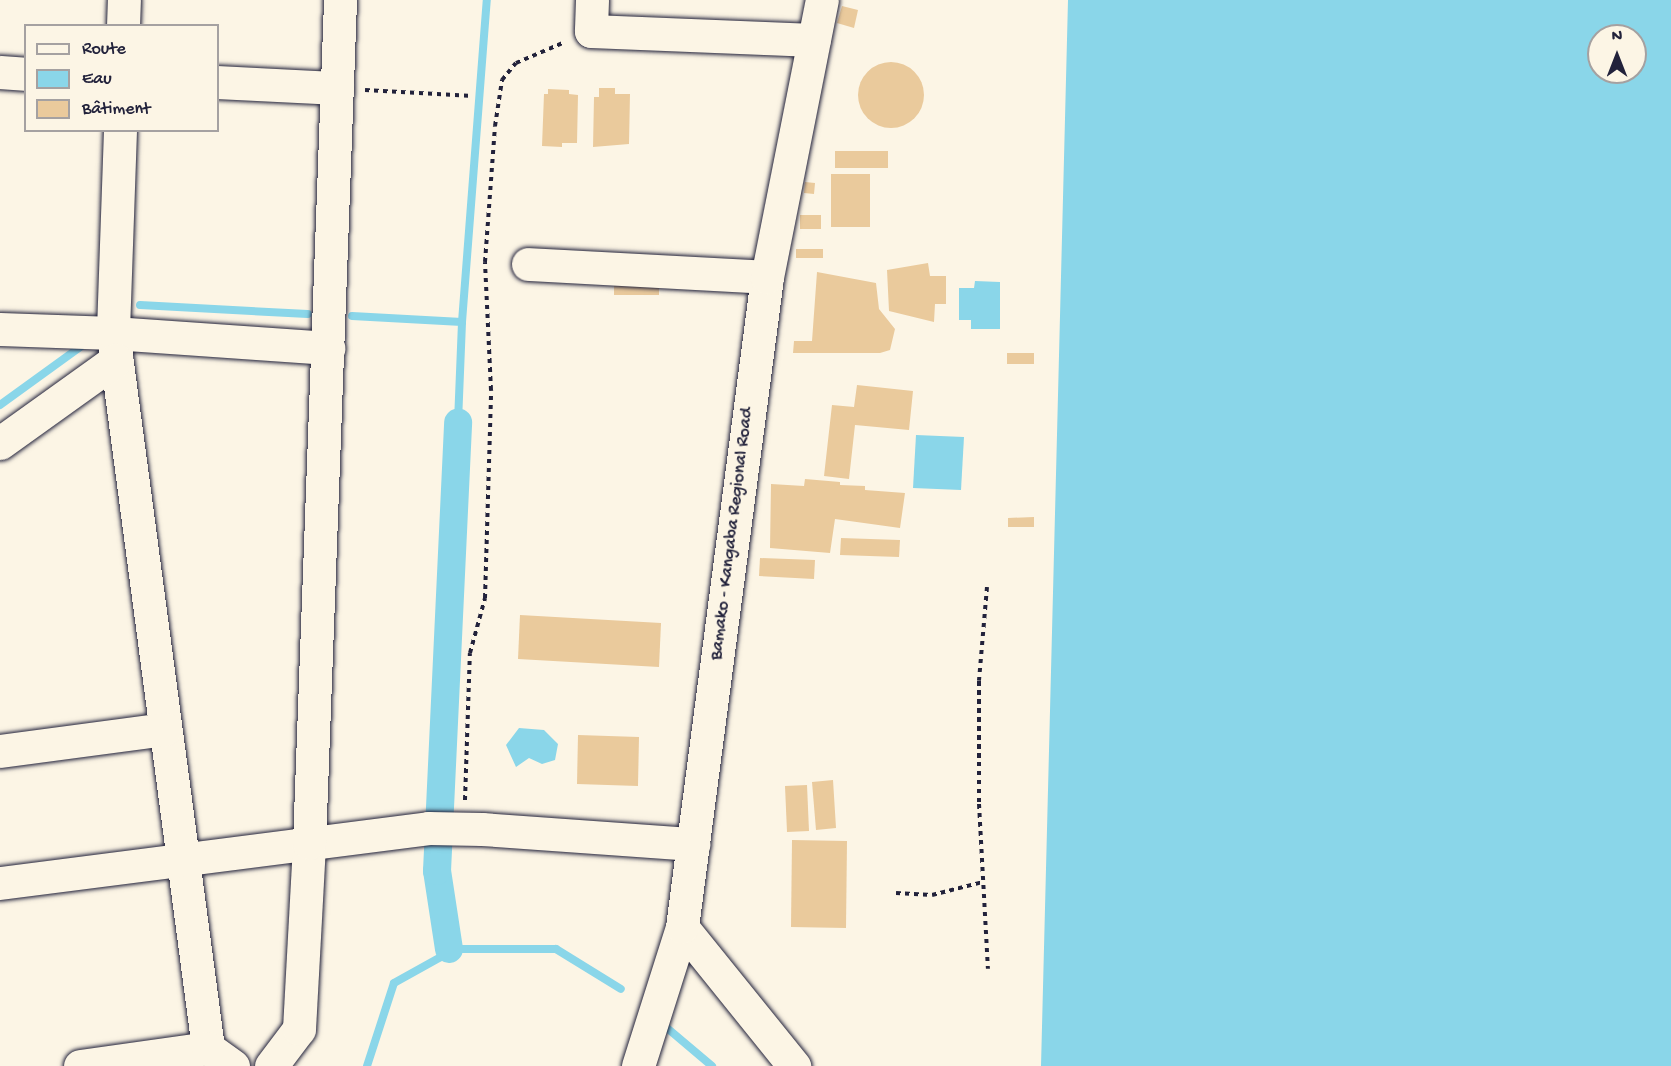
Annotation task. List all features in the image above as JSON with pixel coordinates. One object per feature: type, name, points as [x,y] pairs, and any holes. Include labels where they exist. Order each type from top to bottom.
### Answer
[{"type":"street","points":[[123,24],[124,0]]},
{"type":"street","points":[[271,1066],[298,1029],[309,843],[340,0]]},
{"type":"street","name":"Bamako - Kangaba Regional Road","points":[[640,1059],[682,927],[766,277],[822,0]]},
{"type":"street","points":[[591,16],[814,40]]},
{"type":"street","points":[[0,72],[24,74]]},
{"type":"street","points":[[219,82],[337,88]]},
{"type":"street","points":[[83,1066],[220,1057],[182,860],[115,346],[120,132]]},
{"type":"street","points":[[528,264],[766,277]]},
{"type":"street","points":[[0,329],[115,346],[328,348]]},
{"type":"street","points":[[0,443],[115,346]]},
{"type":"street","points":[[0,751],[165,729]]},
{"type":"street","points":[[0,883],[428,828],[473,828],[693,844]]},
{"type":"street","points":[[682,927],[794,1066]]},
{"type":"path","points":[[473,828],[470,654],[485,598],[491,390],[485,262],[495,126],[502,80],[516,63],[591,16]]},
{"type":"path","points":[[337,88],[473,96]]},
{"type":"path","points":[[987,587],[979,681],[979,804],[988,969]]},
{"type":"path","points":[[896,894],[932,895],[983,882]]},
{"type":"water","points":[[1068,0],[1671,0],[1671,1066],[1041,1066]]},
{"type":"water","points":[[975,281],[1000,282],[1000,329],[971,329],[971,320],[959,320],[959,288],[974,288]]},
{"type":"water","points":[[916,435],[964,437],[961,490],[913,488]]},
{"type":"water","points":[[519,728],[544,730],[558,744],[555,760],[542,764],[529,758],[516,767],[506,745]]},
{"type":"building","points":[[842,6],[858,10],[854,28],[837,23]]},
{"type":"building","points":[[891,62],[904,64],[919,77],[924,95],[922,108],[909,123],[891,128],[878,126],[863,113],[858,95],[860,82],[873,67]]},
{"type":"building","points":[[599,88],[615,88],[615,94],[630,94],[629,144],[593,147],[594,97],[599,97]]},
{"type":"building","points":[[548,89],[569,90],[569,94],[578,95],[577,143],[562,143],[562,147],[542,146],[544,94],[548,94]]},
{"type":"building","points":[[835,151],[888,151],[888,168],[835,168]]},
{"type":"building","points":[[831,174],[870,174],[870,227],[831,227]]},
{"type":"building","points":[[805,182],[815,183],[814,194],[804,193]]},
{"type":"building","points":[[800,215],[821,215],[821,229],[800,229]]},
{"type":"building","points":[[796,249],[823,249],[823,258],[796,258]]},
{"type":"building","points":[[928,263],[930,276],[946,276],[946,304],[935,304],[934,322],[889,311],[887,270]]},
{"type":"building","points":[[817,272],[876,283],[879,309],[895,329],[890,350],[880,353],[793,353],[794,341],[812,341]]},
{"type":"building","points":[[614,279],[659,279],[659,295],[614,295]]},
{"type":"building","points":[[1007,353],[1034,353],[1034,364],[1007,364]]},
{"type":"building","points":[[857,385],[913,391],[909,430],[855,425],[849,479],[824,476],[832,405],[854,407]]},
{"type":"building","points":[[805,479],[840,482],[840,485],[865,486],[865,490],[905,493],[900,528],[835,519],[830,553],[770,548],[771,484],[804,486]]},
{"type":"building","points":[[1034,517],[1034,527],[1008,527],[1008,518]]},
{"type":"building","points":[[841,538],[900,540],[899,557],[840,555]]},
{"type":"building","points":[[760,558],[815,560],[814,579],[759,576]]},
{"type":"building","points":[[520,615],[661,623],[659,667],[518,659]]},
{"type":"building","points":[[578,735],[639,737],[638,786],[577,784]]},
{"type":"building","points":[[833,780],[836,828],[816,830],[812,782]]},
{"type":"building","points":[[807,785],[809,831],[787,832],[785,786]]},
{"type":"building","points":[[792,840],[847,841],[846,928],[791,927]]},
{"type":"waterway","points":[[458,422],[462,322],[487,0]]},
{"type":"waterway","points":[[140,305],[308,314]]},
{"type":"waterway","points":[[352,316],[462,322]]},
{"type":"waterway","points":[[0,405],[87,342]]},
{"type":"waterway","points":[[449,949],[437,871],[458,422]]},
{"type":"waterway","points":[[367,1066],[394,983],[441,957],[449,949],[556,949],[621,989]]},
{"type":"waterway","points":[[667,1028],[712,1066]]}]
